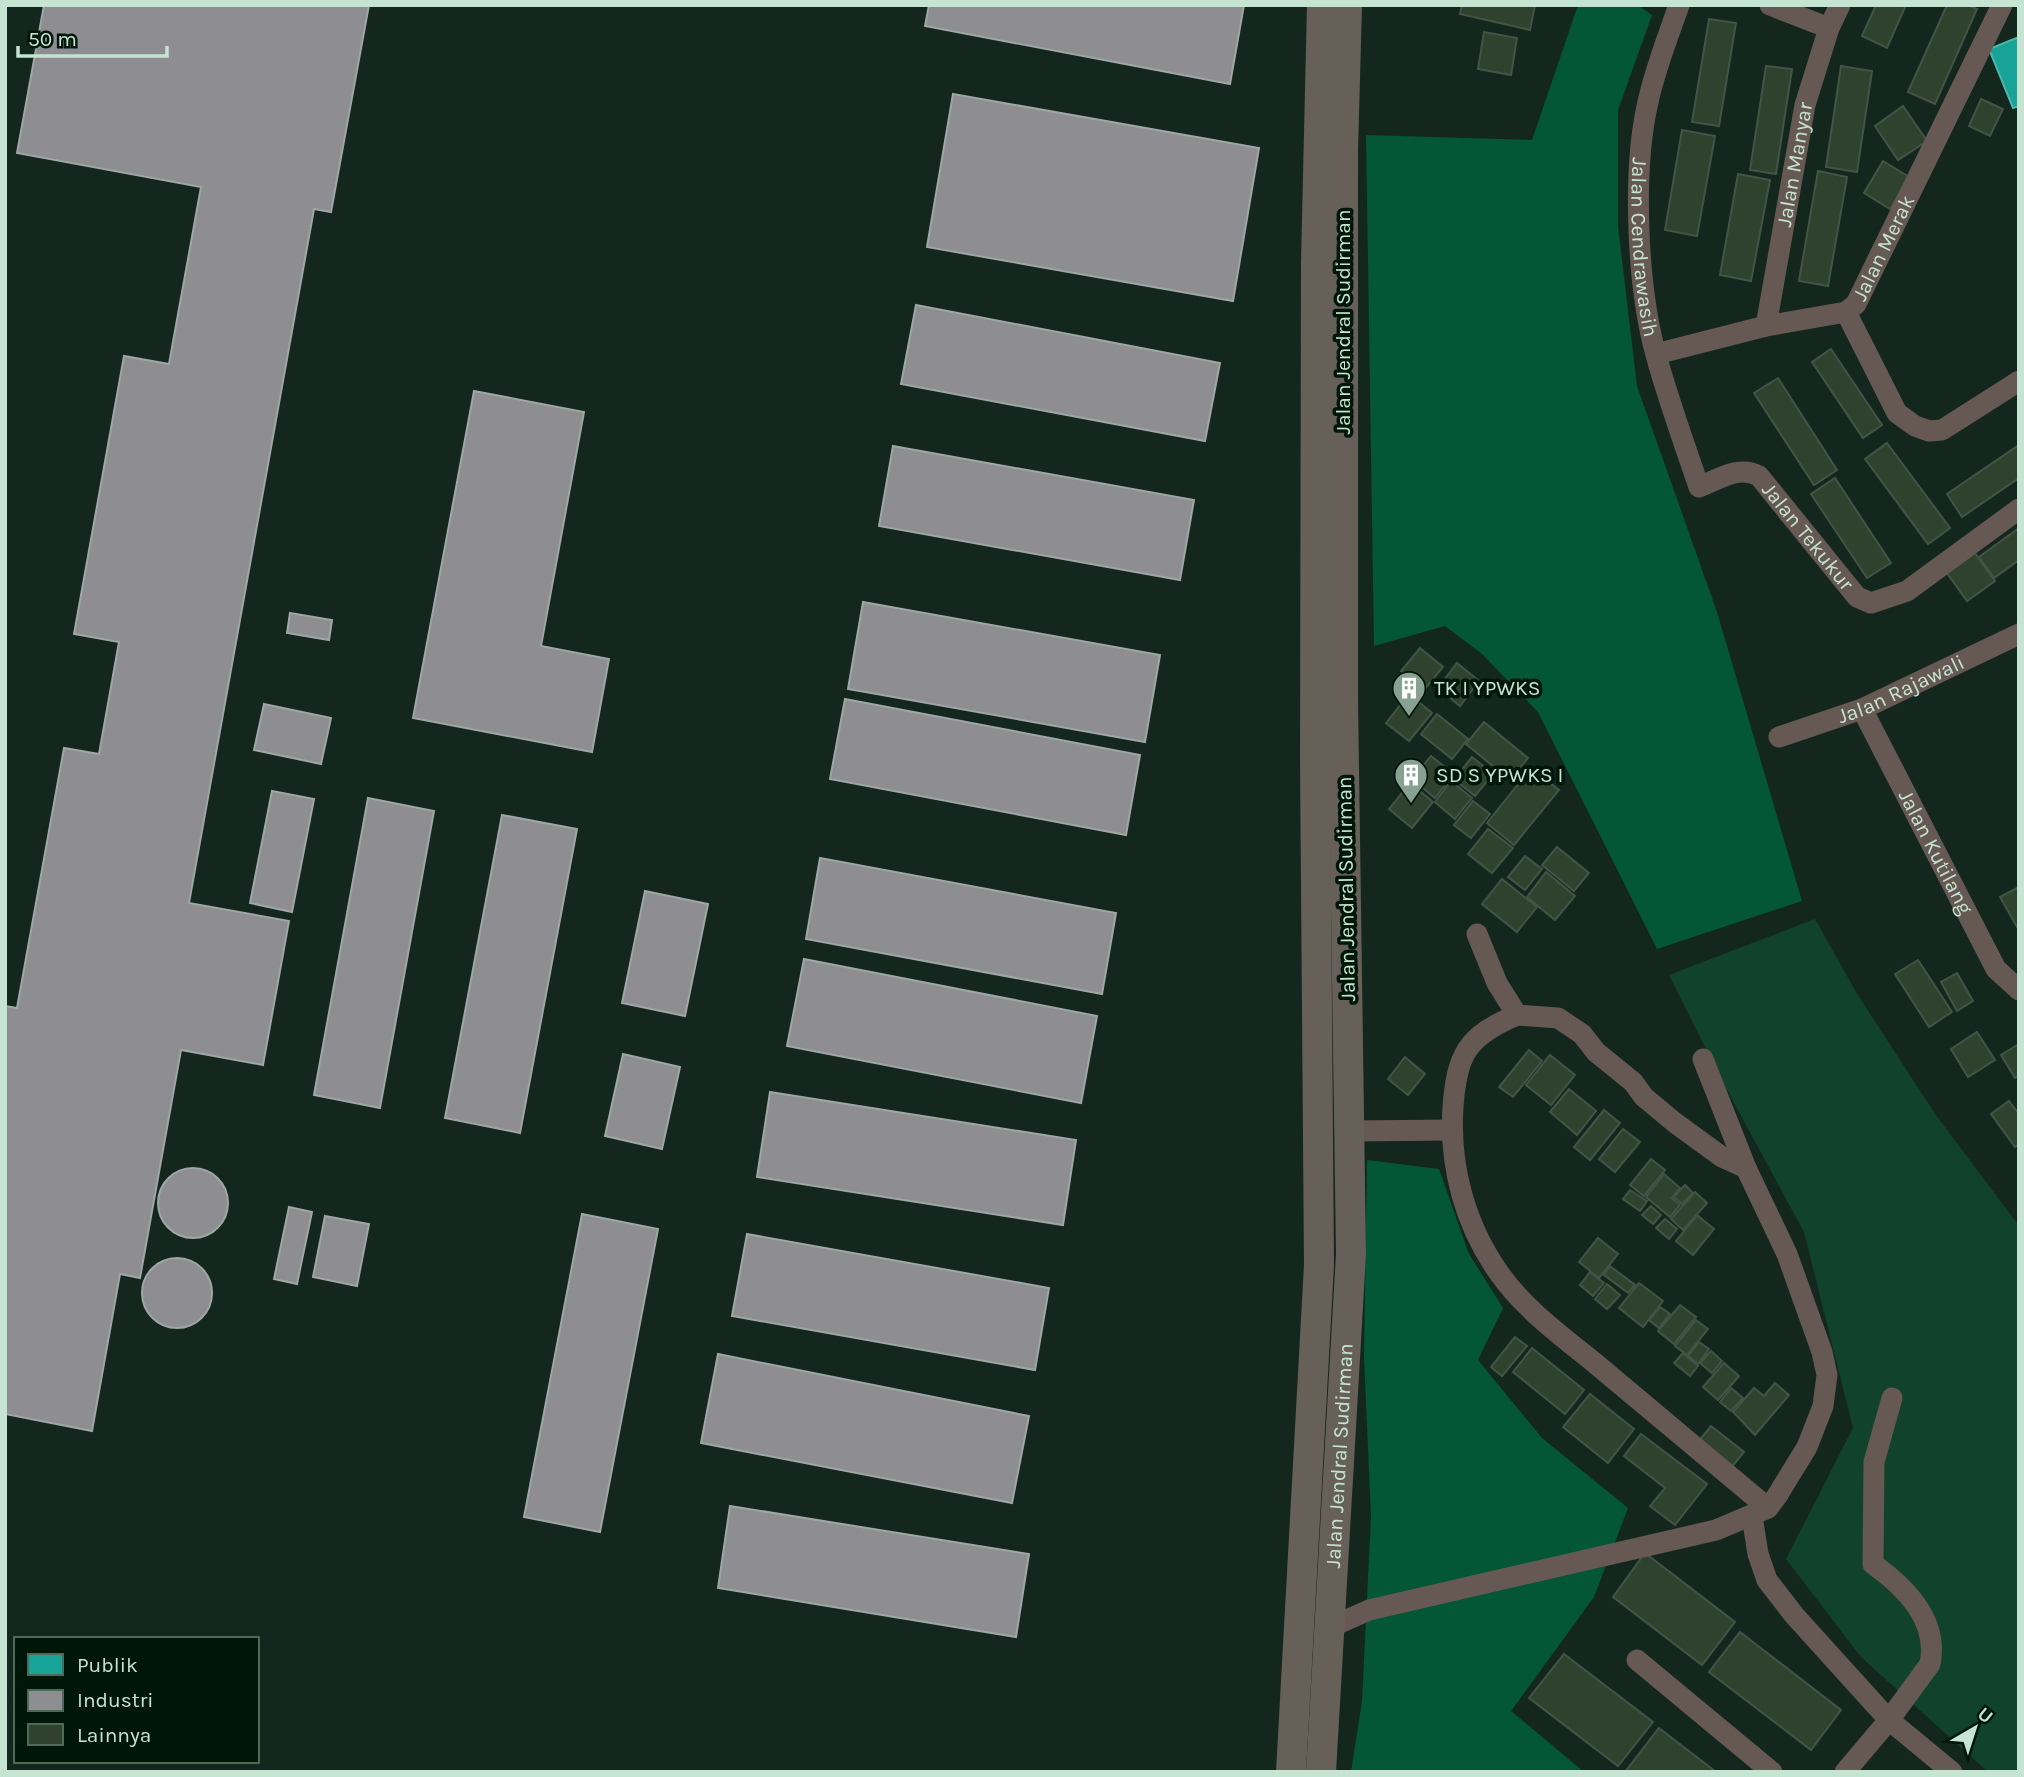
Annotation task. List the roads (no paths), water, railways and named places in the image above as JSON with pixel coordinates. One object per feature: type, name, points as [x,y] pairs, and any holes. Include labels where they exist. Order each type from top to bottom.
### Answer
[{"type":"highway","name":"Jalan Jendral Sudirman","points":[[1291,1772],[1319,1265],[1316,331],[1322,5]]},
{"type":"highway","name":"Jalan Jendral Sudirman","points":[[1321,1772],[1351,1254],[1343,700],[1343,150],[1347,5]]},
{"type":"street","name":"Jalan Cendrawasih","points":[[1679,5],[1648,101],[1640,154],[1642,242],[1648,318],[1656,354],[1699,487]]},
{"type":"street","points":[[1770,5],[1829,28]]},
{"type":"street","name":"Jalan Manyar","points":[[1766,326],[1805,105],[1829,28],[1840,5]]},
{"type":"street","name":"Jalan Merak","points":[[1656,354],[1766,326],[1846,312],[1856,304],[1937,133],[2002,5]]},
{"type":"street","points":[[1846,312],[1897,413],[1915,426],[1929,431],[1942,430],[2019,381]]},
{"type":"street","name":"Jalan Tekukur","points":[[1699,487],[1738,471],[1748,470],[1759,476],[1857,597],[1871,603],[1907,591],[2019,509]]},
{"type":"street","name":"Jalan Rajawali","points":[[1779,737],[1862,709],[2019,634]]},
{"type":"street","name":"Jalan Kutilang","points":[[1862,709],[1996,969],[2019,990]]},
{"type":"street","points":[[1477,934],[1497,984],[1517,1016]]},
{"type":"street","points":[[1746,1168],[1722,1157],[1674,1122],[1644,1097],[1633,1082],[1596,1052],[1582,1034],[1558,1018],[1517,1016],[1489,1027],[1467,1046],[1456,1073],[1452,1130],[1464,1211],[1499,1274],[1535,1314],[1760,1512]]},
{"type":"street","points":[[1331,1627],[1369,1610],[1716,1530],[1760,1512],[1807,1447],[1824,1406],[1827,1375],[1822,1352],[1787,1254],[1746,1168],[1703,1059]]},
{"type":"street","points":[[1350,1131],[1452,1130]]},
{"type":"street","points":[[1845,1772],[1889,1720],[1930,1664],[1932,1654],[1923,1610],[1893,1578],[1873,1563],[1874,1462],[1892,1398]]},
{"type":"street","points":[[1760,1512],[1758,1554],[1767,1580],[1794,1615],[1889,1720],[1952,1772]]},
{"type":"street","points":[[1637,1660],[1772,1772]]},
{"type":"place","name":"TK I YPWKS","points":[[1409,718]]},
{"type":"place","name":"SD S YPWKS I","points":[[1411,805]]}]
